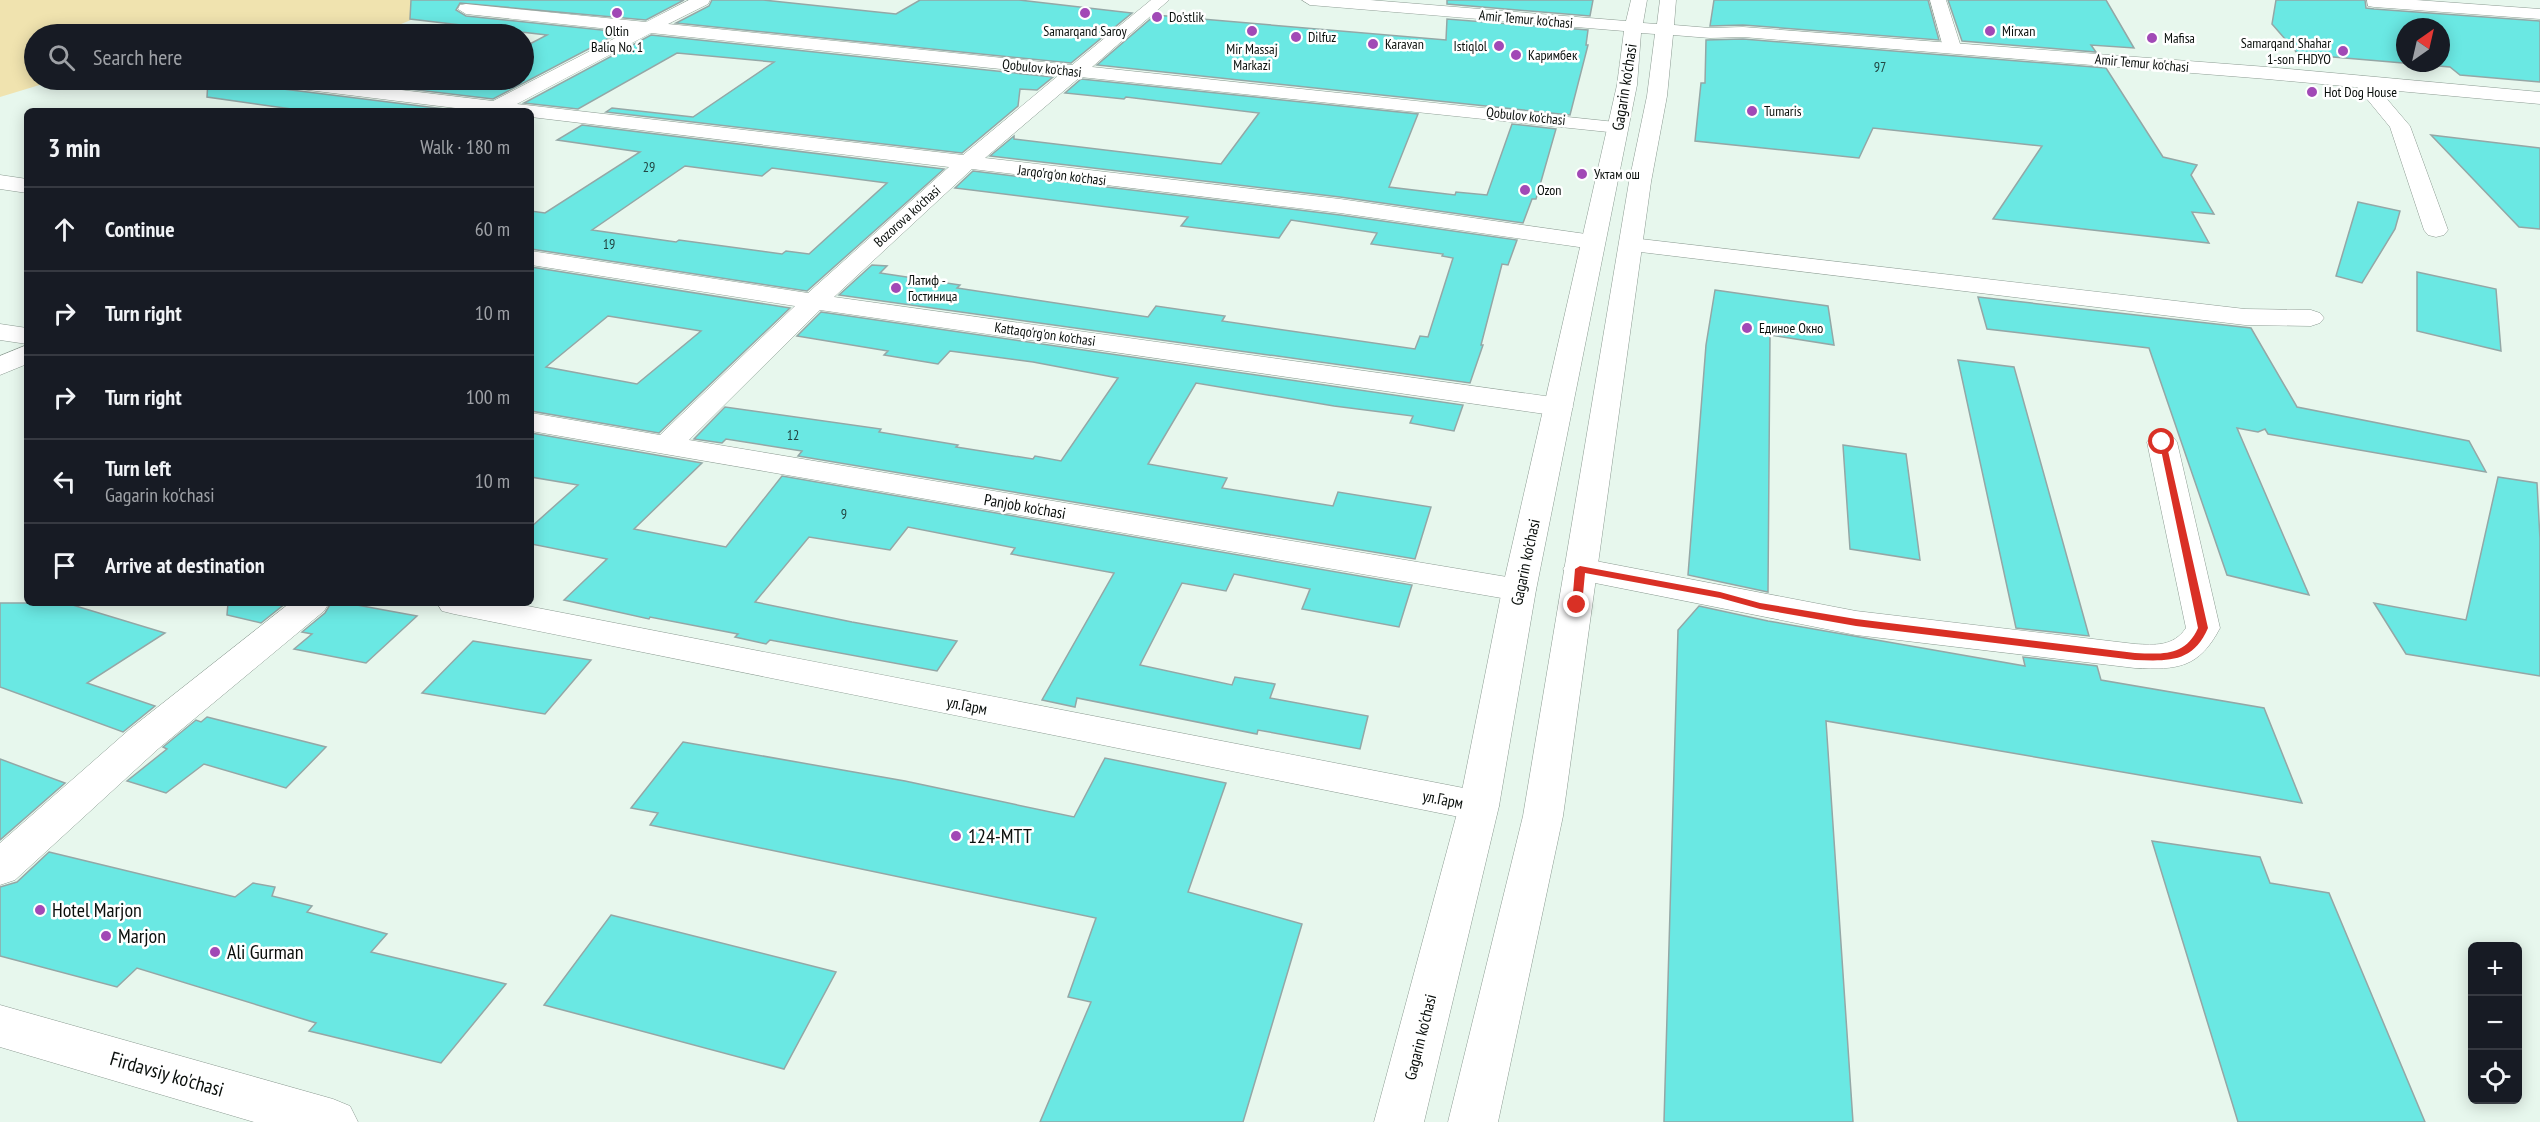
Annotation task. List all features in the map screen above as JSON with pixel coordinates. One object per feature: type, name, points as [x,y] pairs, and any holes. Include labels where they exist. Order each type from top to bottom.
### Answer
[{"type":"street","points":[[534,87],[702,0]]},
{"type":"street","name":"Bozorova ko'chasi","points":[[666,446],[848,269],[1073,71],[1161,0]]},
{"type":"street","name":"Amir Temur ko'chasi","points":[[1310,0],[1647,19]]},
{"type":"street","name":"Amir Temur ko'chasi","points":[[1420,0],[1647,19],[1743,32],[1952,47],[2540,98]]},
{"type":"street","name":"Gagarin ko'chasi","points":[[1399,1122],[1479,806],[1519,590],[1627,85],[1647,19],[1668,0]]},
{"type":"street","points":[[1938,0],[1952,47]]},
{"type":"street","points":[[2374,2],[2540,14]]},
{"type":"street","name":"Qobulov ko'chasi","points":[[466,9],[1618,127]]},
{"type":"street","name":"Gagarin ko'chasi","points":[[1473,1122],[1543,816],[1577,605],[1580,569],[1640,182],[1657,96],[1647,19]]},
{"type":"street","points":[[2362,82],[2400,126],[2436,230]]},
{"type":"street","name":"Jarqo'rg'on ko'chasi","points":[[350,90],[485,108]]},
{"type":"street","points":[[494,108],[529,90]]},
{"type":"street","name":"Jarqo'rg'on ko'chasi","points":[[534,111],[965,164],[1340,206],[1593,242]]},
{"type":"street","points":[[0,182],[24,186]]},
{"type":"street","points":[[1632,245],[2245,317],[2311,318]]},
{"type":"street","name":"Kattaqo'rg'on ko'chasi","points":[[534,258],[815,302],[1559,407]]},
{"type":"street","points":[[0,332],[24,336]]},
{"type":"street","points":[[0,367],[24,355]]},
{"type":"street","name":"Panjob ko'chasi","points":[[534,424],[1519,590]]},
{"type":"street","points":[[1580,569],[1720,595],[1760,606],[1856,622],[2135,656],[2159,657],[2183,653],[2197,642],[2203,628],[2162,442]]},
{"type":"street","points":[[0,868],[144,739],[308,606]]},
{"type":"street","name":"ул.Гарм","points":[[469,606],[1479,806]]},
{"type":"street","name":"Firdavsiy ko'chasi","points":[[0,1026],[333,1122]]},
{"type":"shaded area","points":[[0,0],[459,0],[401,24],[24,24],[24,90],[0,97]]},
{"type":"building","points":[[411,0],[684,0],[646,20],[460,3],[456,10],[466,16],[621,32],[534,78],[534,42],[547,35],[534,33],[534,24],[453,24],[410,19]]},
{"type":"building","points":[[712,0],[763,0],[896,14],[920,0],[1019,0],[1132,13],[1071,63],[676,23],[709,6]]},
{"type":"building","points":[[1447,0],[1593,0],[1590,16],[1447,4]]},
{"type":"building","points":[[1714,0],[1928,0],[1939,40],[1743,25],[1710,26]]},
{"type":"building","points":[[1948,0],[2106,0],[2134,48],[2091,45],[2096,52],[1962,41]]},
{"type":"building","points":[[2276,0],[2365,0],[2366,8],[2374,9],[2540,21],[2540,82],[2460,75],[2450,67],[2450,18],[2396,18],[2396,62],[2298,54],[2272,24]]},
{"type":"building","points":[[1155,15],[1446,40],[1447,19],[1588,30],[1586,45],[1588,45],[1570,115],[1097,65]]},
{"type":"building","points":[[651,35],[1053,77],[1037,90],[1020,89],[1018,106],[962,153],[606,112],[612,108],[693,117],[774,62],[677,53],[578,109],[524,103]]},
{"type":"building","points":[[1743,39],[2106,68],[2163,157],[2197,165],[2191,175],[2214,214],[2192,212],[2209,243],[1993,219],[2042,146],[1873,128],[1859,158],[1695,141],[1701,83],[1705,83],[1706,40]]},
{"type":"building","points":[[1081,79],[1418,114],[1389,187],[1455,195],[1456,192],[1487,195],[1512,124],[1556,129],[1536,199],[1532,199],[1523,223],[1340,197],[990,156],[1014,136],[1014,139],[1221,164],[1259,113],[1126,97],[1124,99],[1065,93]]},
{"type":"building","points":[[207,90],[291,90],[437,108],[285,108],[207,97]]},
{"type":"building","points":[[417,90],[510,90],[493,99]]},
{"type":"building","points":[[582,125],[944,169],[807,291],[534,249],[534,211],[545,213],[640,152],[557,140]],"holes":[[[685,166],[762,176],[772,168],[887,183],[809,254],[786,251],[782,254],[592,230]]]},
{"type":"building","points":[[2431,135],[2540,148],[2540,229],[2519,227]]},
{"type":"building","points":[[973,171],[1340,215],[1517,240],[1508,265],[1502,264],[1481,345],[1483,345],[1470,383],[839,295],[872,265],[887,266],[880,273],[960,285],[957,288],[1148,317],[1156,306],[1225,316],[1222,321],[1415,349],[1420,336],[1428,337],[1453,258],[1442,256],[1443,254],[1371,244],[1377,233],[1291,220],[1279,238],[1181,226],[1188,217],[955,188]]},
{"type":"building","points":[[2358,202],[2400,211],[2395,229],[2362,283],[2336,276]]},
{"type":"building","points":[[534,267],[790,308],[659,433],[534,412]],"holes":[[[608,316],[701,331],[637,384],[546,367]]]},
{"type":"building","points":[[2417,272],[2496,289],[2501,351],[2417,331]]},
{"type":"building","points":[[1715,290],[1828,306],[1834,345],[1770,335],[1768,592],[1688,575],[1706,345]]},
{"type":"building","points":[[1978,297],[2251,328],[2297,407],[2469,441],[2486,472],[2268,434],[2265,429],[2258,432],[2237,428],[2309,595],[2227,575],[2149,348],[1987,329]]},
{"type":"building","points":[[821,312],[1463,405],[1454,431],[1410,423],[1413,416],[1334,406],[1196,383],[1148,464],[1227,478],[1222,488],[1333,506],[1338,492],[1431,507],[1415,559],[798,456],[802,451],[726,439],[722,443],[694,439],[725,407],[881,429],[879,432],[958,445],[956,447],[1061,461],[1118,378],[1033,362],[950,351],[938,364],[884,355],[888,351],[797,336]]},
{"type":"building","points":[[1958,360],[2014,367],[2089,636],[2016,628]]},
{"type":"building","points":[[534,434],[702,463],[634,529],[726,547],[782,476],[1412,585],[1399,627],[1302,609],[1310,589],[1234,574],[1226,591],[1182,583],[1140,665],[1232,685],[1235,677],[1275,684],[1270,698],[1368,716],[1360,749],[1258,730],[1257,734],[1077,698],[1075,707],[1042,700],[1114,573],[1011,554],[1015,548],[908,527],[890,550],[809,537],[755,602],[957,641],[937,671],[770,640],[766,644],[735,637],[738,634],[650,617],[649,619],[564,600],[607,559],[534,545],[534,524],[578,485],[534,478]]},
{"type":"building","points":[[1843,445],[1906,454],[1920,560],[1850,549]]},
{"type":"building","points":[[2498,477],[2537,483],[2540,539],[2540,676],[2406,654],[2374,603],[2466,620]]},
{"type":"building","points":[[0,603],[24,603],[24,606],[76,606],[165,633],[87,683],[155,706],[123,732],[0,687]]},
{"type":"building","points":[[228,606],[282,606],[261,623],[227,615]]},
{"type":"building","points":[[329,606],[362,606],[417,616],[366,663],[294,649],[312,634],[302,632],[325,613]]},
{"type":"building","points":[[1699,606],[1768,621],[2025,666],[2023,657],[2097,666],[2101,680],[2264,708],[2302,803],[1826,721],[1853,1122],[1664,1122],[1678,630]]},
{"type":"building","points":[[473,641],[591,660],[545,714],[422,693]]},
{"type":"building","points":[[207,717],[326,747],[286,788],[204,764],[166,793],[127,781],[167,749],[163,747],[196,720],[201,722]]},
{"type":"building","points":[[683,742],[905,781],[1074,817],[1105,758],[1226,783],[1188,892],[1302,924],[1243,1122],[1040,1122],[1091,1002],[1068,997],[1096,918],[650,825],[658,813],[631,808]]},
{"type":"building","points":[[0,759],[65,783],[0,840]]},
{"type":"building","points":[[2152,841],[2260,857],[2270,883],[2329,893],[2425,1122],[2238,1122]]},
{"type":"building","points":[[49,852],[235,897],[253,883],[275,887],[272,896],[312,906],[307,912],[387,934],[371,952],[506,984],[441,1063],[309,1031],[316,1023],[137,968],[117,987],[0,956],[0,887],[17,882]]},
{"type":"building","points":[[611,915],[836,972],[784,1069],[544,1005]]},
{"type":"place","name":"Oltin Baliq No. 1","points":[[617,13]]},
{"type":"place","name":"Samarqand Saroy","points":[[1085,13]]},
{"type":"place","name":"Do'stlik","points":[[1157,17]]},
{"type":"place","name":"Mir Massaj Markazi","points":[[1252,31]]},
{"type":"place","name":"Mirxan","points":[[1990,31]]},
{"type":"place","name":"Dilfuz","points":[[1296,37]]},
{"type":"place","name":"Mafisa","points":[[2152,38]]},
{"type":"place","name":"Karavan","points":[[1373,44]]},
{"type":"place","name":"Istiqlol","points":[[1499,46]]},
{"type":"place","name":"Samarqand Shahar 1-son FHDYO","points":[[2343,51]]},
{"type":"place","name":"Каримбек","points":[[1516,55]]},
{"type":"place","name":"Hot Dog House","points":[[2312,92]]},
{"type":"place","name":"Tumaris","points":[[1752,111]]},
{"type":"place","name":"Уктам ош","points":[[1582,174]]},
{"type":"place","name":"Ozon","points":[[1525,190]]},
{"type":"place","name":"Латиф - Гостиница","points":[[896,288]]},
{"type":"place","name":"Единое Окно","points":[[1747,328]]},
{"type":"place","name":"124-MTT","points":[[956,836]]},
{"type":"place","name":"Hotel Marjon","points":[[40,910]]},
{"type":"place","name":"Marjon","points":[[106,936]]},
{"type":"place","name":"Ali Gurman","points":[[215,952]]},
{"type":"route","points":[[1577,605],[1580,569],[1720,595],[1760,606],[1856,622],[2135,656],[2159,657],[2183,653],[2197,642],[2203,628],[2162,442]]}]
